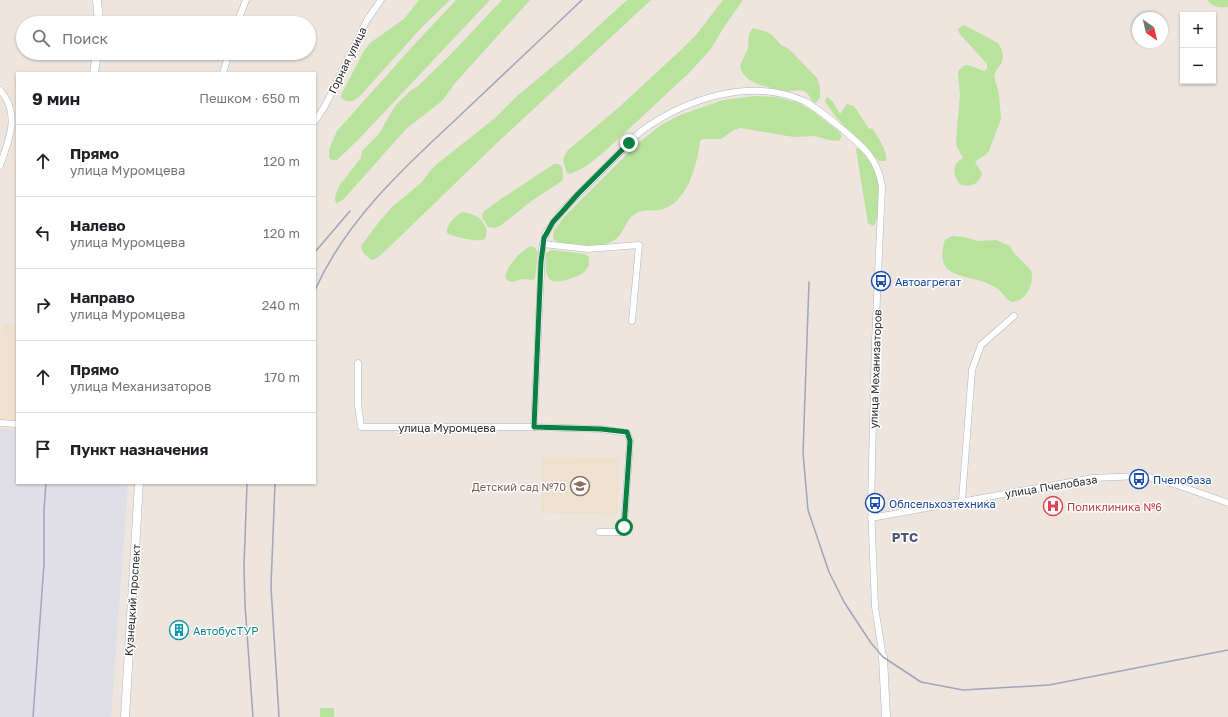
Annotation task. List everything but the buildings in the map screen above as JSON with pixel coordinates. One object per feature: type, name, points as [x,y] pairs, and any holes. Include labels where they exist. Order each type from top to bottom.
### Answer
[{"type":"street","points":[[97,0],[98,16]]},
{"type":"street","points":[[240,16],[246,0]]},
{"type":"street","name":"Горная улица","points":[[316,120],[325,106],[367,20],[381,0]]},
{"type":"street","points":[[94,72],[96,60]]},
{"type":"street","points":[[223,72],[227,60]]},
{"type":"street","points":[[0,90],[10,105],[12,120],[10,139],[0,166]]},
{"type":"street","name":"улица Механизаторов","points":[[543,244],[549,227],[561,212],[640,132],[668,115],[719,95],[747,91],[761,91],[787,95],[806,102],[854,139],[872,157],[878,170],[882,186],[875,342],[871,518],[876,607],[883,657]]},
{"type":"street","points":[[534,427],[543,244],[588,249],[639,245],[632,321]]},
{"type":"street","points":[[962,500],[972,370],[981,345],[1014,316]]},
{"type":"street","name":"улица Муромцева","points":[[358,363],[358,405],[361,427],[534,427],[627,432],[629,436],[624,527],[621,532],[599,532]]},
{"type":"street","points":[[0,424],[16,424]]},
{"type":"street","name":"улица Пчелобаза","points":[[871,518],[962,500],[1093,478],[1140,476],[1153,478],[1183,487],[1228,503]]},
{"type":"street","name":"Кузнецкий проспект","points":[[125,717],[139,484]]},
{"type":"street","points":[[883,657],[886,717]]},
{"type":"shaded area","points":[[4,324],[16,325],[16,420],[0,419],[0,335],[3,335]]},
{"type":"shaded area","points":[[0,429],[16,430],[16,484],[128,484],[111,717],[0,717]]},
{"type":"shaded area","name":"Детский сад №70","points":[[542,457],[619,458],[618,515],[541,513]]},
{"type":"green space","points":[[419,0],[450,0],[423,26],[360,96],[348,102],[343,99],[341,97],[342,93],[364,51],[370,43],[404,19]]},
{"type":"green space","points":[[456,0],[490,0],[357,141],[337,160],[332,160],[329,158],[329,149],[337,131]]},
{"type":"green space","points":[[502,0],[530,0],[456,82],[442,101],[406,129],[343,200],[337,203],[335,201],[335,197],[339,186],[361,158],[362,151],[379,134],[395,106],[451,54]]},
{"type":"green space","points":[[627,0],[651,0],[498,142],[382,254],[372,260],[365,254],[361,246],[392,207],[422,182],[437,164],[495,118],[517,96],[570,52]]},
{"type":"green space","points":[[723,0],[743,0],[710,50],[689,73],[604,152],[585,167],[570,174],[567,173],[563,160],[567,151],[617,109],[681,50],[696,35]]},
{"type":"green space","points":[[1207,0],[1228,0],[1228,7],[1216,6]]},
{"type":"green space","points":[[964,25],[998,43],[1003,56],[1002,62],[994,75],[999,94],[1001,119],[989,151],[975,162],[982,173],[981,177],[977,182],[968,186],[960,184],[954,170],[959,160],[963,158],[956,142],[960,95],[958,73],[959,70],[965,65],[984,71],[987,69],[987,64],[959,33],[958,29]]},
{"type":"green space","points":[[753,28],[772,35],[781,45],[789,49],[817,78],[820,87],[820,97],[817,102],[814,103],[804,91],[787,91],[772,88],[758,84],[746,77],[740,66],[748,48],[749,34]]},
{"type":"green space","points":[[755,96],[777,97],[799,103],[813,111],[842,136],[839,141],[815,136],[794,137],[740,128],[734,130],[721,139],[703,139],[700,141],[699,151],[689,183],[677,201],[669,207],[659,210],[637,212],[630,218],[619,236],[606,244],[598,246],[579,246],[555,241],[553,238],[554,231],[564,217],[637,144],[661,125],[680,115],[723,100]]},
{"type":"green space","points":[[827,97],[833,102],[840,114],[847,104],[854,106],[869,129],[872,128],[879,140],[886,154],[886,161],[879,161],[836,117],[825,102]]},
{"type":"green space","points":[[857,148],[863,151],[871,163],[878,181],[879,210],[876,222],[873,226],[868,223],[856,150]]},
{"type":"green space","points":[[554,164],[558,164],[562,167],[562,181],[533,200],[500,226],[494,228],[488,227],[482,217],[483,212]]},
{"type":"green space","points":[[464,212],[476,216],[483,222],[487,233],[485,239],[466,239],[447,233],[448,227],[452,220]]},
{"type":"green space","points":[[952,236],[979,241],[996,240],[1010,246],[1014,253],[1031,270],[1032,280],[1025,295],[1021,299],[1011,302],[995,287],[983,281],[956,274],[945,266],[943,251],[945,240]]},
{"type":"green space","points":[[531,246],[535,248],[538,253],[534,280],[522,279],[512,282],[507,280],[505,276],[512,263],[523,251]]},
{"type":"green space","points":[[552,250],[585,254],[589,257],[589,265],[583,273],[578,276],[557,282],[553,281],[548,277],[546,269],[546,253]]},
{"type":"green space","points":[[320,708],[334,708],[334,717],[320,717]]},
{"type":"railway","points":[[316,288],[327,266],[342,243],[358,221],[393,180],[412,160],[582,0]]},
{"type":"railway","points":[[316,251],[350,211]]},
{"type":"railway","points":[[809,282],[803,453],[808,510],[829,572],[844,602],[871,643],[883,657],[921,682],[963,690],[1049,685],[1228,650]]},
{"type":"railway","points":[[33,717],[44,564],[44,510],[46,484]]},
{"type":"railway","points":[[247,484],[244,567],[245,605],[253,717]]},
{"type":"railway","points":[[275,484],[271,587],[279,717]]},
{"type":"place","name":"Автоагрегат","points":[[881,281]]},
{"type":"place","name":"Пчелобаза","points":[[1139,479]]},
{"type":"place","name":"Детский сад №70","points":[[580,486]]},
{"type":"place","name":"Облсельхозтехника","points":[[875,503]]},
{"type":"place","name":"Поликлиника №6","points":[[1053,506]]},
{"type":"place","name":"АвтобусТУР","points":[[179,630]]},
{"type":"district","name":"РТС","points":[[905,537]]},
{"type":"route","points":[[624,527],[630,441],[627,432],[601,429],[534,427],[541,262],[544,238],[549,227],[561,212],[629,143]]}]
